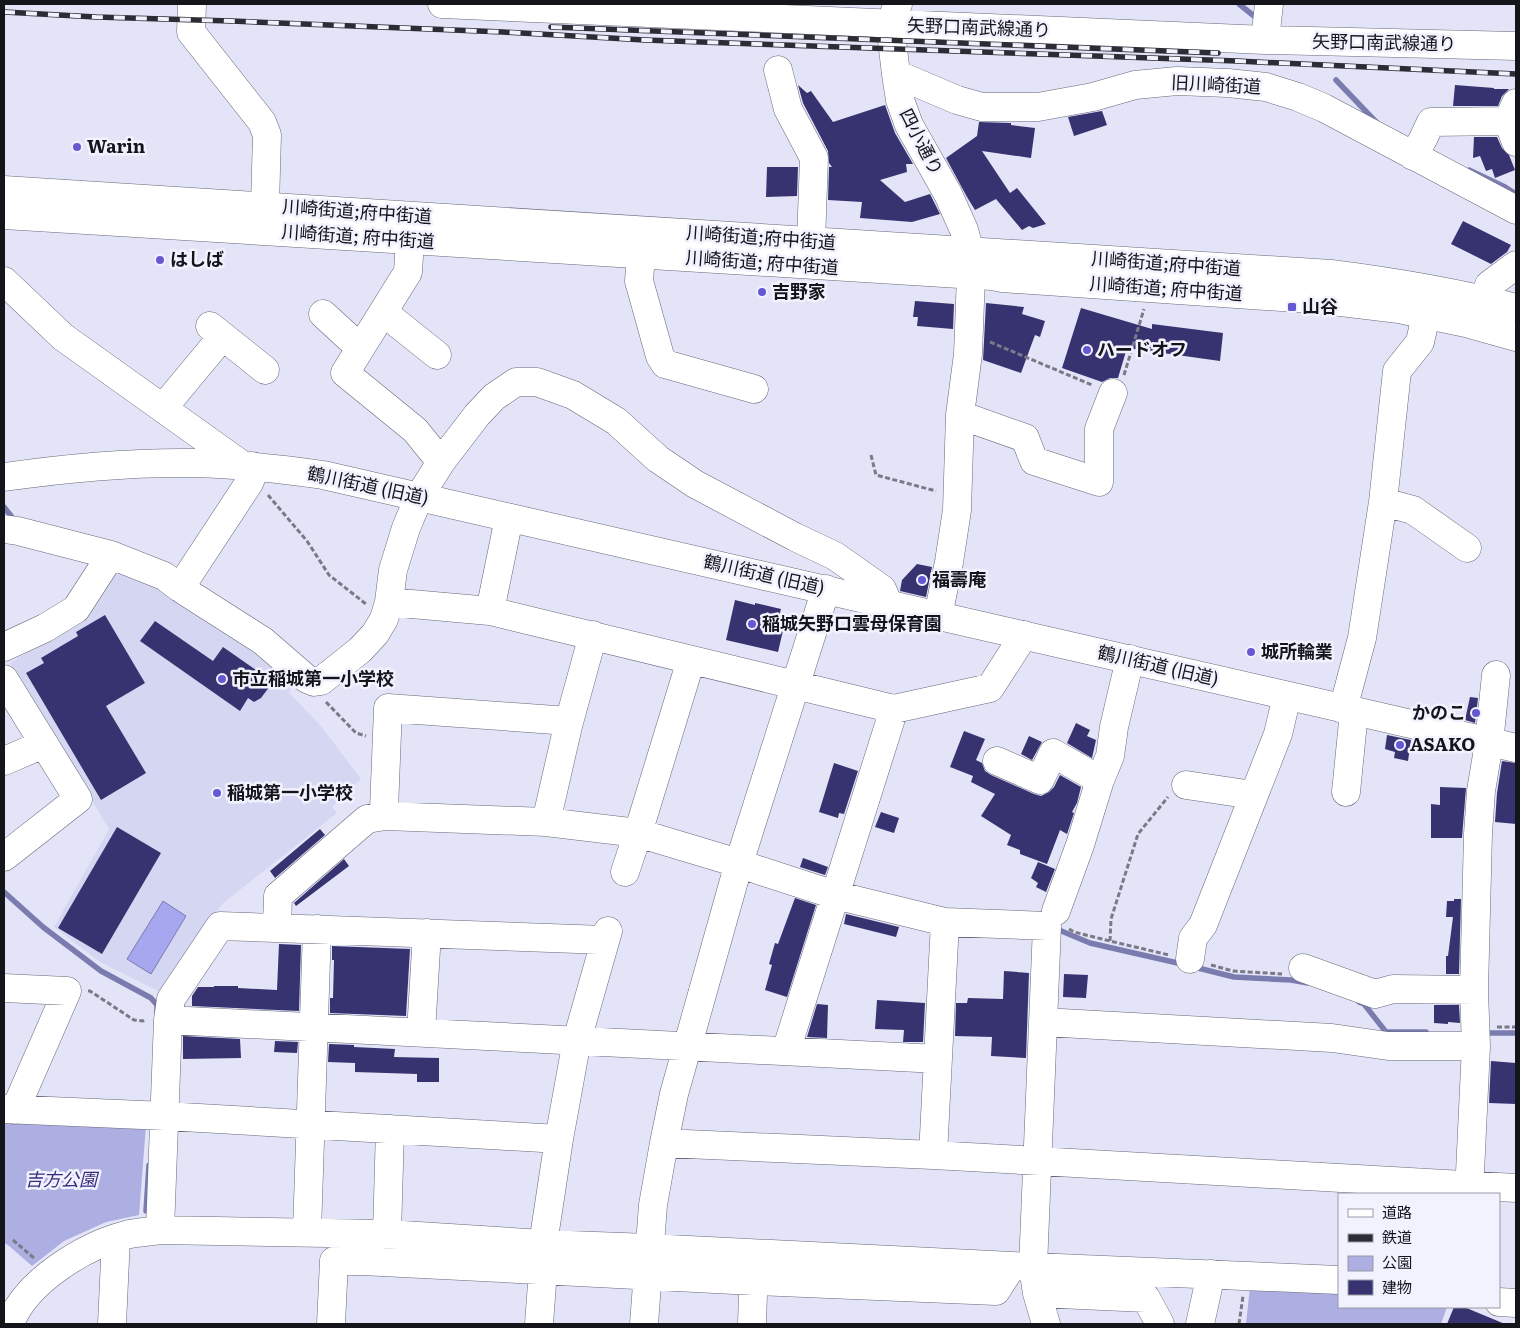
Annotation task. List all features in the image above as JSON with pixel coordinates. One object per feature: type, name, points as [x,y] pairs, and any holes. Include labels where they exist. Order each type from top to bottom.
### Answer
[{"type":"street","points":[[192,4],[191,32],[262,122],[267,135],[265,205]]},
{"type":"street","name":"矢野口南武線通り","points":[[442,4],[1267,21],[1516,46]]},
{"type":"street","name":"四小通り","points":[[894,14],[896,74],[900,100],[909,125],[948,194],[964,230],[970,264],[968,354],[960,415],[957,510],[938,616]]},
{"type":"street","points":[[778,70],[788,109],[814,158],[811,242]]},
{"type":"street","name":"旧川崎街道","points":[[896,74],[957,100],[982,107],[1038,107],[1094,96],[1135,85],[1177,80],[1266,87],[1298,97],[1418,147],[1516,210]]},
{"type":"street","points":[[1418,147],[1431,122],[1513,122]]},
{"type":"street","name":"川崎街道;府中街道","points":[[4,190],[265,205],[811,242],[970,264],[1331,274],[1405,284],[1516,308]]},
{"type":"street","name":"川崎街道; 府中街道","points":[[4,215],[641,255],[970,264],[992,276],[1002,278],[1324,300],[1399,309],[1466,323],[1516,337]]},
{"type":"street","points":[[410,240],[408,272],[346,373],[415,430],[440,462]]},
{"type":"street","points":[[641,255],[639,281],[660,356],[665,364],[754,389]]},
{"type":"street","points":[[1484,300],[1489,285],[1516,265]]},
{"type":"street","points":[[4,281],[63,337],[249,469],[249,483],[180,588]]},
{"type":"street","points":[[383,312],[437,355]]},
{"type":"street","points":[[323,314],[360,348]]},
{"type":"street","points":[[1346,792],[1348,710],[1362,638],[1383,502],[1397,371],[1420,342],[1426,315]]},
{"type":"street","points":[[162,408],[216,332],[265,370]]},
{"type":"street","points":[[4,529],[111,555],[164,576],[263,641],[308,679],[314,682],[321,681],[360,650],[375,634],[387,610],[393,570],[406,528],[418,497],[440,462],[477,415],[494,397],[516,382],[537,382],[573,395],[616,421],[658,460],[695,484],[835,556],[882,589],[888,603]]},
{"type":"street","points":[[960,415],[1025,438],[1034,461],[1099,482],[1099,429],[1113,393]]},
{"type":"street","name":"鶴川街道 (旧道)","points":[[4,477],[124,464],[194,463],[324,474],[1516,748]]},
{"type":"street","points":[[1383,502],[1413,510],[1467,548]]},
{"type":"street","points":[[490,611],[509,518]]},
{"type":"street","points":[[4,646],[45,628],[76,609],[111,555]]},
{"type":"street","points":[[644,1324],[653,1205],[674,1094],[739,863],[826,589]]},
{"type":"street","points":[[387,610],[490,611],[894,709],[990,688],[1024,635]]},
{"type":"street","points":[[546,822],[569,721],[593,635]]},
{"type":"street","points":[[1056,911],[1080,845],[1100,780],[1110,756],[1114,727],[1130,659]]},
{"type":"street","points":[[625,872],[691,660]]},
{"type":"street","points":[[1469,1190],[1476,1036],[1474,990],[1480,791],[1489,743],[1496,675]]},
{"type":"street","points":[[4,680],[14,717],[44,744],[78,799],[4,857]]},
{"type":"street","points":[[1190,959],[1193,938],[1203,924],[1278,734],[1287,696]]},
{"type":"street","points":[[385,816],[388,708],[569,721]]},
{"type":"street","points":[[786,1051],[894,709]]},
{"type":"street","points":[[4,761],[44,744]]},
{"type":"street","points":[[997,761],[1040,780],[1053,753],[1100,780]]},
{"type":"street","points":[[1186,785],[1253,794]]},
{"type":"street","points":[[277,928],[278,896],[367,819],[385,816],[546,822],[638,833],[835,895],[945,922],[1047,926],[1038,1162],[1027,1275],[1046,1324]]},
{"type":"street","points":[[932,1155],[945,922]]},
{"type":"street","points":[[160,1230],[165,1116],[159,1018],[220,926],[427,933],[607,935],[577,1040],[559,1139],[543,1257],[539,1324]]},
{"type":"street","points":[[308,1232],[317,929]]},
{"type":"street","points":[[422,1032],[427,933]]},
{"type":"street","points":[[1296,971],[1375,994],[1393,989],[1474,990]]},
{"type":"street","points":[[4,988],[67,991],[9,1109],[165,1116],[559,1139]]},
{"type":"street","points":[[159,1018],[938,1059]]},
{"type":"street","points":[[1043,1022],[1332,1038],[1388,1046],[1476,1036]]},
{"type":"street","points":[[370,1243],[390,1129]]},
{"type":"street","points":[[664,1143],[932,1155],[1469,1190],[1516,1188]]},
{"type":"street","points":[[10,1324],[29,1293],[54,1270],[84,1250],[126,1235],[160,1230],[308,1232],[370,1243],[543,1257],[575,1258],[649,1248],[755,1254],[1027,1275],[1211,1274],[1338,1280]]},
{"type":"street","points":[[112,1324],[116,1238]]},
{"type":"street","points":[[331,1324],[334,1261],[370,1243],[543,1257]]},
{"type":"street","points":[[752,1324],[755,1254]]},
{"type":"street","points":[[575,1258],[647,1275],[996,1291],[1027,1275],[1146,1298],[1160,1324]]},
{"type":"street","points":[[1200,1324],[1211,1274]]},
{"type":"street","points":[[1500,1302],[1516,1303]]},
{"type":"path","points":[[968,333],[1118,395],[1145,306]]},
{"type":"path","points":[[871,455],[876,474],[957,498]]},
{"type":"path","points":[[249,469],[308,541],[329,575],[387,610]]},
{"type":"path","points":[[314,682],[324,699],[356,733],[387,740]]},
{"type":"path","points":[[1110,942],[1111,919],[1138,834],[1174,791],[1186,785]]},
{"type":"path","points":[[1056,911],[1058,923],[1074,932],[1110,942],[1190,959],[1233,971],[1296,971]]},
{"type":"path","points":[[67,991],[90,991],[134,1020],[143,1021],[159,1018]]},
{"type":"path","points":[[13,1240],[39,1262]]},
{"type":"shaded area","name":"稲城第一小学校","points":[[124,569],[160,583],[296,681],[289,693],[321,726],[361,779],[332,807],[337,813],[222,904],[164,994],[100,962],[54,927],[109,829],[10,663],[82,619],[108,576]]},
{"type":"shaded area","points":[[163,901],[186,916],[151,974],[127,959]]},
{"type":"green space","name":"吉方公園","points":[[4,1121],[146,1125],[139,1215],[106,1222],[64,1241],[32,1266],[4,1243]]},
{"type":"green space","points":[[1250,1287],[1338,1290],[1338,1308],[1447,1308],[1441,1324],[1246,1324]]},
{"type":"building","points":[[798,85],[807,93],[811,91],[833,122],[885,105],[895,133],[913,164],[906,164],[907,172],[880,180],[905,202],[930,194],[940,214],[912,222],[860,218],[862,202],[828,200],[829,167],[832,167],[829,163],[828,151],[803,103]]},
{"type":"building","points":[[1455,85],[1509,89],[1502,96],[1498,106],[1453,106]]},
{"type":"building","points":[[1102,111],[1107,125],[1074,136],[1068,117]]},
{"type":"building","points":[[979,122],[1011,123],[1011,125],[1035,128],[1031,158],[982,151],[1010,193],[1017,188],[1046,224],[1033,228],[1029,226],[1022,230],[996,199],[975,210],[946,158],[977,136]]},
{"type":"building","points":[[1474,137],[1497,137],[1502,148],[1509,155],[1515,170],[1495,178],[1492,169],[1486,171],[1480,156],[1473,158]]},
{"type":"building","points":[[767,167],[798,167],[797,196],[766,197]]},
{"type":"building","points":[[1463,221],[1511,245],[1507,252],[1491,264],[1451,244]]},
{"type":"building","points":[[915,301],[954,304],[953,329],[917,326],[918,317],[913,317]]},
{"type":"building","points":[[986,303],[1024,307],[1022,314],[1045,321],[1040,337],[1035,335],[1021,373],[983,360]]},
{"type":"building","points":[[1081,308],[1152,329],[1152,324],[1223,333],[1220,361],[1127,348],[1118,378],[1110,378],[1102,382],[1062,368]]},
{"type":"building","points":[[917,564],[932,567],[926,597],[900,591],[902,580]]},
{"type":"building","points":[[735,600],[781,609],[778,620],[785,622],[778,652],[726,640]]},
{"type":"building","points":[[105,615],[145,683],[106,706],[146,773],[101,800],[26,673],[44,663],[41,658],[78,636],[76,632]]},
{"type":"building","points":[[155,621],[213,661],[223,647],[273,682],[261,698],[254,702],[248,698],[240,711],[140,641]]},
{"type":"building","points":[[1470,697],[1478,698],[1475,723],[1465,720]]},
{"type":"building","points":[[1076,723],[1090,730],[1087,736],[1096,740],[1092,758],[1067,743]]},
{"type":"building","points":[[964,731],[985,739],[976,760],[982,763],[985,771],[991,775],[1041,796],[1054,787],[1060,775],[1081,787],[1067,834],[1060,830],[1047,864],[1020,854],[1020,850],[1007,845],[1011,835],[981,816],[995,794],[971,782],[973,776],[950,767]]},
{"type":"building","points":[[1387,735],[1411,740],[1408,761],[1394,758],[1395,752],[1385,749]]},
{"type":"building","points":[[1029,736],[1042,742],[1032,760],[1021,754]]},
{"type":"building","points":[[1502,761],[1516,763],[1516,824],[1495,822]]},
{"type":"building","points":[[834,763],[858,771],[844,814],[839,813],[838,818],[819,812]]},
{"type":"building","points":[[1440,787],[1466,788],[1462,838],[1431,838],[1431,804],[1440,805]]},
{"type":"building","points":[[881,812],[899,818],[894,833],[875,827]]},
{"type":"building","points":[[117,827],[161,853],[102,954],[58,928]]},
{"type":"building","points":[[320,829],[325,835],[275,878],[270,871]]},
{"type":"building","points":[[803,858],[828,867],[825,875],[800,867]]},
{"type":"building","points":[[344,859],[349,866],[296,906],[294,903]]},
{"type":"building","points":[[1038,862],[1055,869],[1046,892],[1036,887],[1038,883],[1031,878]]},
{"type":"building","points":[[795,898],[816,905],[787,997],[765,990],[772,965],[769,964],[775,943],[778,944]]},
{"type":"building","points":[[1454,899],[1461,899],[1459,974],[1446,974],[1446,956],[1448,956],[1453,917],[1446,917],[1447,901],[1454,901]]},
{"type":"building","points":[[846,914],[899,927],[896,937],[844,924]]},
{"type":"building","points":[[279,944],[301,945],[299,1011],[192,1006],[192,996],[198,987],[238,986],[238,988],[277,990]]},
{"type":"building","points":[[332,946],[410,949],[406,1016],[330,1013],[330,998],[333,998],[334,960],[332,960]]},
{"type":"building","points":[[1004,971],[1029,973],[1026,1058],[991,1056],[992,1037],[955,1036],[956,1003],[967,1003],[968,998],[1003,999]]},
{"type":"building","points":[[1064,974],[1088,975],[1086,998],[1063,997]]},
{"type":"building","points":[[877,1000],[925,1003],[923,1042],[903,1042],[904,1030],[875,1029]]},
{"type":"building","points":[[817,1004],[828,1005],[827,1038],[807,1037]]},
{"type":"building","points":[[1434,1005],[1459,1005],[1460,1023],[1434,1023]]},
{"type":"building","points":[[183,1036],[240,1039],[241,1058],[183,1059]]},
{"type":"building","points":[[275,1041],[298,1042],[297,1053],[274,1052]]},
{"type":"building","points":[[329,1044],[395,1049],[394,1057],[439,1058],[439,1082],[417,1082],[417,1074],[355,1072],[355,1063],[328,1062]]},
{"type":"building","points":[[1491,1061],[1516,1063],[1516,1104],[1489,1103]]},
{"type":"building","points":[[1454,1308],[1466,1308],[1505,1324],[1447,1324]]},
{"type":"waterway","points":[[1239,4],[1259,20]]},
{"type":"waterway","points":[[1336,80],[1378,124]]},
{"type":"waterway","points":[[1469,170],[1516,194]]},
{"type":"waterway","points":[[4,507],[15,521]]},
{"type":"waterway","points":[[4,892],[43,927],[101,971],[151,998],[157,1005],[157,1012]]},
{"type":"waterway","points":[[1059,930],[1090,943],[1182,964]]},
{"type":"waterway","points":[[1194,967],[1234,977],[1291,980],[1308,983]]},
{"type":"waterway","points":[[1359,1002],[1364,1004],[1386,1032],[1426,1032]]},
{"type":"waterway","points":[[1482,1033],[1516,1033]]},
{"type":"waterway","points":[[146,1211],[149,1165]]},
{"type":"railway","points":[[4,12],[503,32],[645,40],[1237,61],[1516,74]]},
{"type":"railway","points":[[551,27],[1218,53]]},
{"type":"place","name":"Warin","points":[[77,147]]},
{"type":"place","name":"はしば","points":[[160,260]]},
{"type":"place","name":"吉野家","points":[[762,292]]},
{"type":"place","name":"山谷","points":[[1292,307]]},
{"type":"place","name":"ハードオフ","points":[[1087,350]]},
{"type":"place","name":"福壽庵","points":[[922,580]]},
{"type":"place","name":"稲城矢野口雲母保育園","points":[[752,624]]},
{"type":"place","name":"城所輪業","points":[[1251,652]]},
{"type":"place","name":"市立稲城第一小学校","points":[[222,679]]},
{"type":"place","name":"かのこ","points":[[1476,713]]},
{"type":"place","name":"ASAKO","points":[[1400,745]]},
{"type":"place","name":"稲城第一小学校","points":[[217,793]]}]
